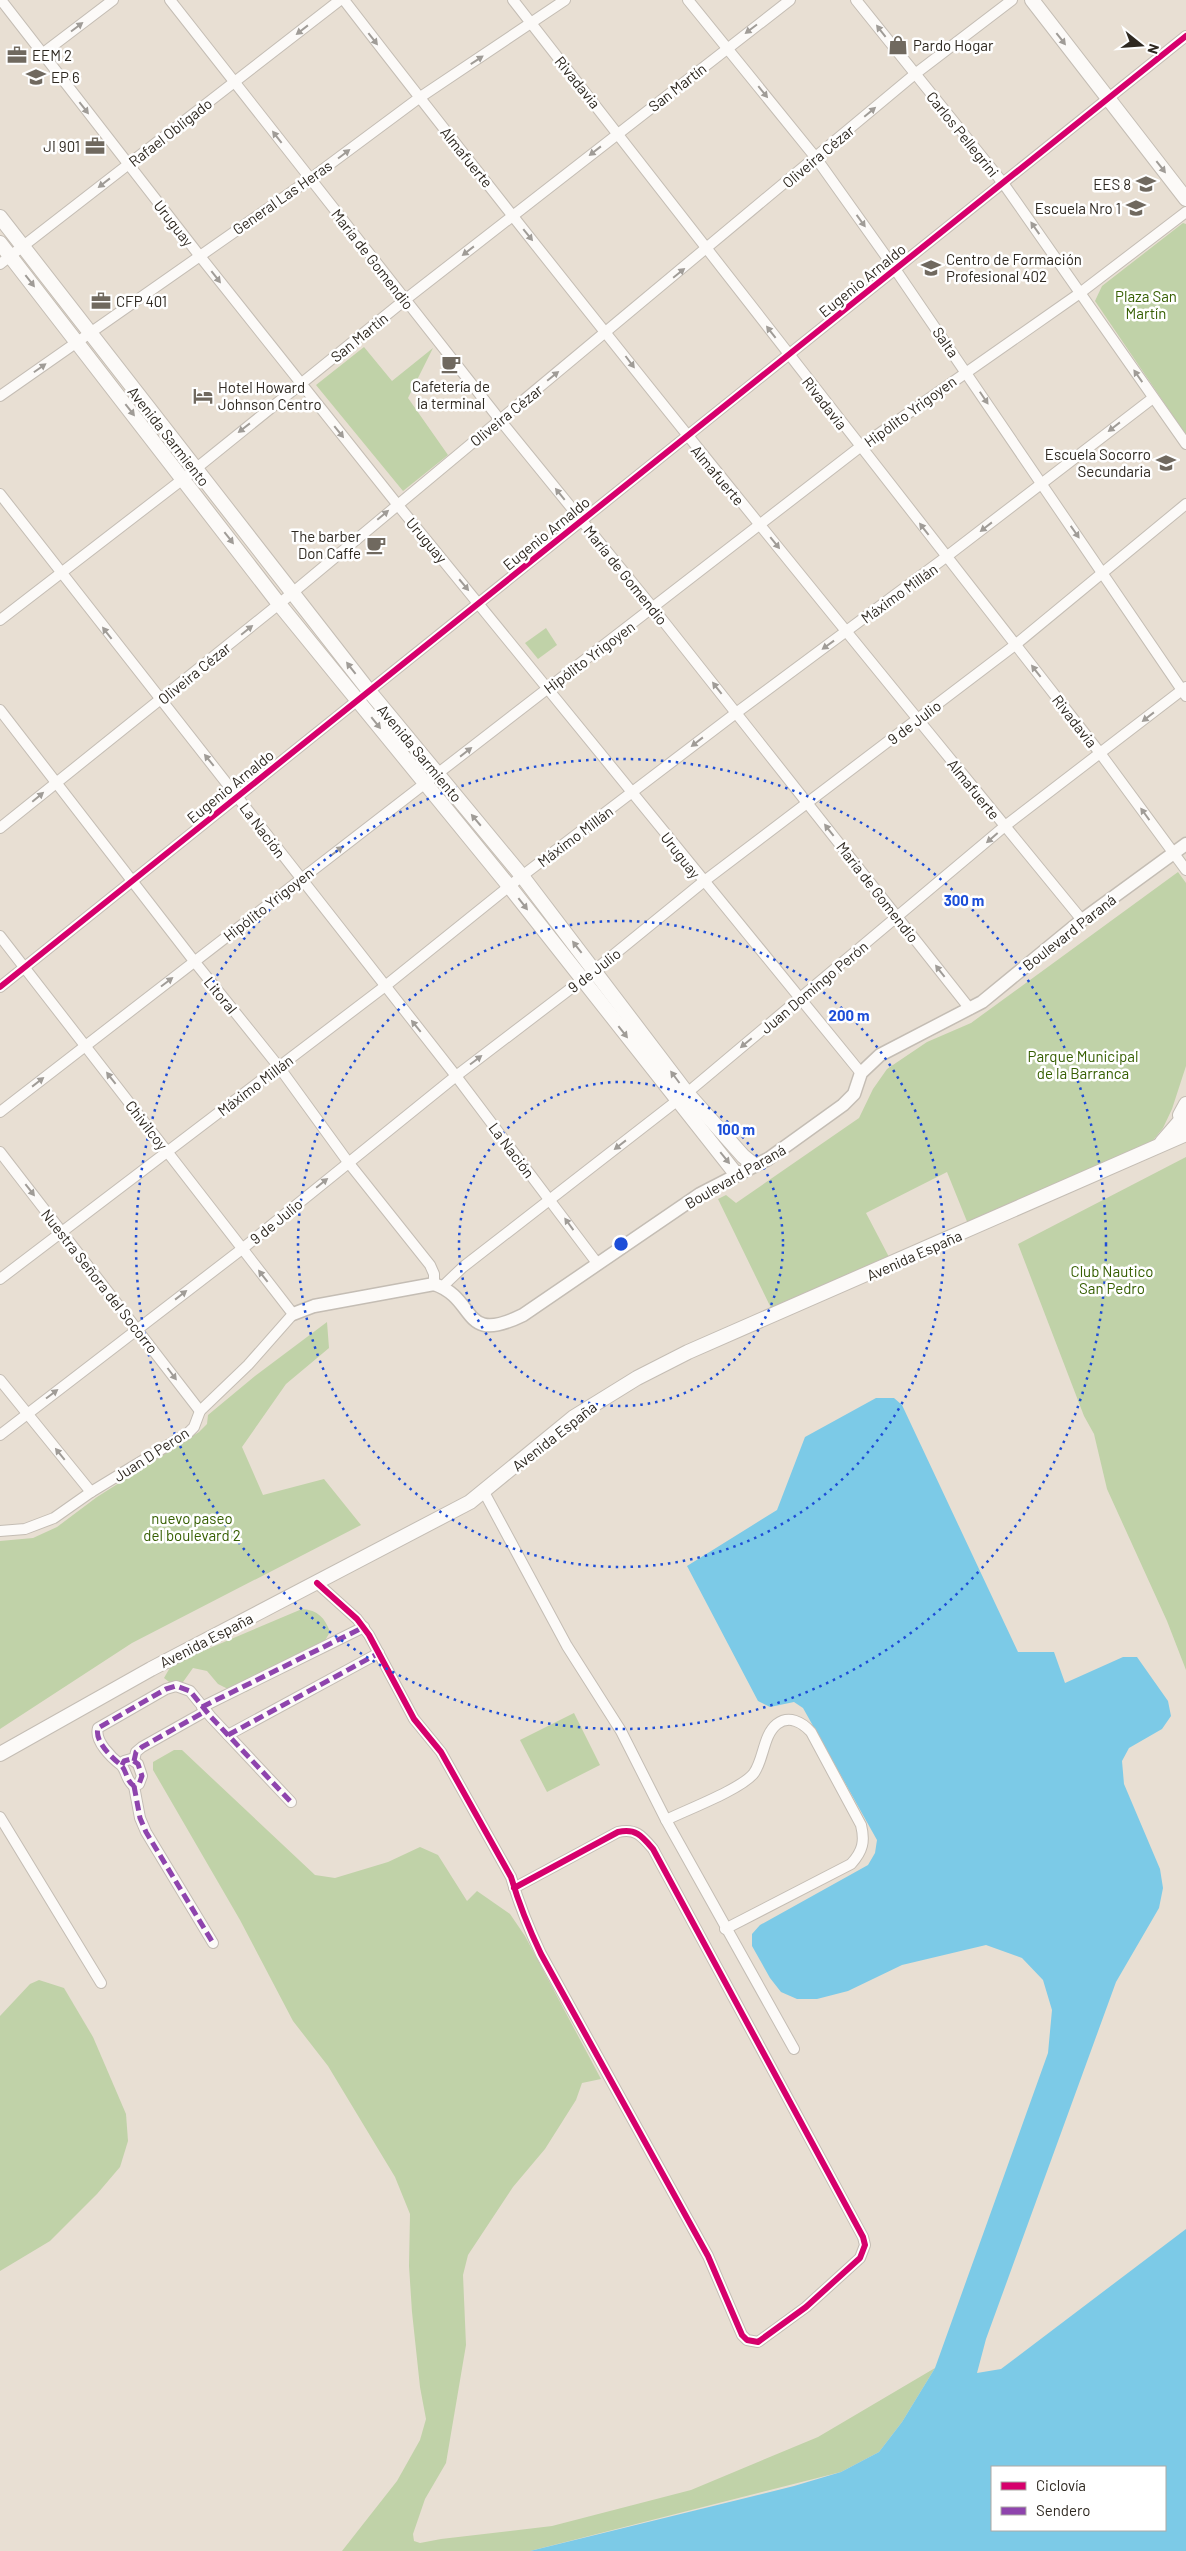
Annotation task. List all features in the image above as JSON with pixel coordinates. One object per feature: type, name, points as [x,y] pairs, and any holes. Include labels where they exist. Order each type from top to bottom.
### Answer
[{"type":"main road","points":[[1032,0],[1186,199]]},
{"type":"main road","name":"Avenida Sarmiento","points":[[0,217],[369,691],[522,876],[595,970],[736,1174]]},
{"type":"main road","name":"Avenida Sarmiento","points":[[0,243],[5,260],[77,342],[280,604],[509,886],[581,980],[682,1097],[754,1165]]},
{"type":"main road","name":"Avenida España","points":[[1156,1147],[1183,1124],[1185,1102]]},
{"type":"main road","name":"Avenida España","points":[[0,1754],[151,1669],[470,1502],[574,1417],[637,1378],[688,1352],[911,1257],[1186,1134]]},
{"type":"street","name":"Uruguay","points":[[1,0],[128,165],[397,504],[633,792],[799,1000],[861,1073]]},
{"type":"street","points":[[42,54],[113,0]]},
{"type":"street","name":"María de Gomendio","points":[[170,0],[500,420],[653,608],[970,1009]]},
{"type":"street","name":"Rafael Obligado","points":[[5,260],[342,0]]},
{"type":"street","name":"Almafuerte","points":[[342,0],[607,332],[687,437],[1082,920]]},
{"type":"street","name":"Rivadavia","points":[[513,0],[1100,753],[1186,870]]},
{"type":"street","name":"General Las Heras","points":[[0,396],[310,179],[419,98],[565,0]]},
{"type":"street","name":"Salta","points":[[688,0],[816,158],[966,371],[1185,691]]},
{"type":"street","name":"San Martín","points":[[0,620],[182,479],[406,299],[790,0]]},
{"type":"street","name":"Carlos Pellegrini","points":[[856,0],[1003,183],[1186,444]]},
{"type":"street","name":"Oliveira Cézar","points":[[0,828],[280,604],[397,504],[707,250],[915,74],[1012,0]]},
{"type":"street","name":"Eugenio Arnaldo","points":[[0,987],[1186,36]]},
{"type":"street","name":"Hipólito Yrigoyen","points":[[0,1112],[860,447],[1080,292],[1186,212]]},
{"type":"street","name":"Máximo Millán","points":[[0,1279],[384,987],[522,876],[736,713],[946,557],[1153,398]]},
{"type":"street","name":"La Nación","points":[[0,494],[238,796],[384,987],[456,1076],[597,1263]]},
{"type":"street","name":"9 de Julio","points":[[0,1435],[242,1249],[456,1076],[595,970],[703,882],[1015,645],[1186,504]]},
{"type":"street","name":"Juan Domingo Perón","points":[[438,1286],[682,1097],[898,918],[1005,826],[1185,691]]},
{"type":"street","name":"Litoral","points":[[0,710],[194,962],[279,1067],[348,1162],[430,1264],[438,1286]]},
{"type":"street","name":"Boulevard Paraná","points":[[438,1286],[479,1323],[487,1327],[498,1326],[523,1315],[700,1194],[768,1159],[843,1105],[854,1094],[861,1073],[869,1063],[891,1048],[970,1009],[1082,920],[1186,844]]},
{"type":"street","name":"Chivilcoy","points":[[0,936],[293,1314]]},
{"type":"street","name":"Nuestra Señora del Socorro","points":[[0,1152],[200,1411]]},
{"type":"street","points":[[293,1314],[314,1306],[438,1286]]},
{"type":"street","name":"Juan D Peron","points":[[0,1532],[38,1526],[54,1518],[90,1492],[188,1433],[194,1427],[200,1411],[248,1365],[293,1314]]},
{"type":"street","points":[[0,1380],[90,1492]]},
{"type":"street","points":[[484,1492],[567,1646],[620,1731],[725,1929],[794,2050]]},
{"type":"street","points":[[317,1583],[364,1627],[414,1719],[441,1752],[511,1877],[514,1888],[526,1923],[541,1954],[708,2256],[742,2335],[747,2340],[758,2342],[806,2307],[860,2258],[865,2245],[854,2220],[653,1849],[639,1833],[626,1830],[618,1832],[514,1888]]},
{"type":"street","points":[[134,1786],[140,1784],[142,1776],[134,1761],[136,1752],[142,1746],[204,1709],[364,1627]]},
{"type":"street","points":[[228,1735],[379,1653]]},
{"type":"street","points":[[213,1943],[146,1832],[140,1818],[134,1786],[127,1778],[122,1766],[113,1760],[98,1736],[98,1728],[166,1689],[176,1686],[190,1691],[204,1709],[291,1802]]},
{"type":"street","points":[[666,1820],[742,1784],[754,1773],[768,1738],[777,1724],[790,1720],[803,1723],[811,1732],[861,1825],[864,1838],[863,1847],[851,1864],[725,1929]]},
{"type":"street","points":[[122,1766],[124,1761],[134,1761]]},
{"type":"street","points":[[0,1817],[101,1983]]},
{"type":"green space","name":"Plaza San Martín","points":[[1183,223],[1186,224],[1186,435],[1095,301],[1102,286]]},
{"type":"green space","points":[[364,347],[392,381],[433,348],[408,398],[448,455],[403,491],[316,385]]},
{"type":"green space","points":[[546,628],[557,645],[538,659],[525,643]]},
{"type":"green space","name":"Parque Municipal de la Barranca","points":[[1178,872],[1186,883],[1186,1066],[1172,1109],[1163,1128],[1151,1143],[968,1224],[947,1172],[866,1213],[889,1257],[772,1310],[718,1199],[726,1195],[736,1203],[859,1118],[873,1089],[887,1069],[927,1042],[971,1023]]},
{"type":"green space","name":"Club Nautico San Pedro","points":[[1186,1157],[1186,1670],[1167,1621],[1107,1489],[1094,1434],[1084,1416],[1018,1244]]},
{"type":"green space","name":"nuevo paseo del boulevard 2","points":[[327,1322],[329,1348],[286,1384],[242,1447],[263,1495],[324,1479],[361,1525],[132,1643],[0,1729],[0,1541],[33,1538],[57,1527],[97,1497],[199,1432],[207,1424],[208,1415],[255,1376]]},
{"type":"green space","points":[[302,1609],[317,1613],[328,1627],[330,1632],[320,1649],[246,1692],[232,1691],[218,1684],[207,1671],[193,1668],[183,1682],[173,1685],[164,1678],[172,1664]]},
{"type":"green space","points":[[574,1713],[600,1765],[547,1792],[520,1740]]},
{"type":"green space","points":[[174,1750],[182,1750],[315,1875],[335,1878],[388,1862],[420,1847],[438,1855],[467,1901],[477,1891],[510,1914],[525,1936],[601,2079],[582,2083],[576,2100],[545,2149],[513,2187],[468,2255],[463,2275],[466,2345],[446,2463],[425,2499],[413,2534],[414,2541],[420,2543],[552,2526],[691,2490],[818,2437],[935,2368],[902,2422],[879,2452],[841,2472],[530,2551],[342,2551],[397,2481],[420,2440],[426,2419],[420,2387],[412,2312],[409,2266],[410,2214],[395,2177],[328,2066],[293,2021],[240,1920],[153,1770],[153,1762]]},
{"type":"green space","points":[[39,1980],[64,1988],[93,2037],[126,2114],[128,2141],[120,2167],[97,2194],[50,2241],[0,2271],[0,2016],[30,1984]]},
{"type":"water","points":[[876,1398],[894,1398],[902,1405],[1018,1652],[1054,1652],[1065,1683],[1123,1657],[1137,1657],[1168,1701],[1171,1716],[1162,1729],[1129,1748],[1122,1761],[1124,1784],[1160,1869],[1163,1888],[1159,1908],[1116,1982],[986,2339],[977,2373],[1001,2369],[1186,2229],[1186,2551],[530,2551],[794,2486],[841,2472],[879,2452],[902,2422],[935,2368],[1048,2053],[1052,2010],[1043,1980],[1022,1958],[986,1945],[902,1965],[848,1991],[817,1999],[797,1999],[781,1992],[770,1978],[752,1946],[752,1934],[760,1925],[868,1865],[875,1853],[877,1840],[803,1708],[794,1702],[770,1707],[758,1701],[687,1566],[777,1510],[805,1437]]},
{"type":"marked path","points":[[202,1707],[364,1627]]},
{"type":"marked path","points":[[228,1735],[379,1653]]},
{"type":"marked path","points":[[122,1765],[124,1761],[131,1759],[138,1764],[142,1776],[139,1784],[134,1786],[131,1784],[123,1767],[101,1744],[97,1733],[98,1728],[166,1689],[176,1686],[190,1691],[211,1717],[291,1802]]},
{"type":"marked path","points":[[134,1761],[136,1752],[142,1747],[206,1711]]},
{"type":"marked path","points":[[134,1786],[140,1818],[146,1832],[213,1943]]},
{"type":"cycle path","points":[[0,987],[1186,36]]},
{"type":"cycle path","points":[[317,1583],[357,1619],[369,1635],[414,1719],[441,1752],[511,1877],[514,1887],[517,1897],[524,1916],[541,1954],[708,2256],[742,2335],[747,2340],[758,2342],[806,2307],[860,2258],[865,2245],[863,2237],[653,1849],[645,1840],[634,1832],[618,1832],[514,1888]]},
{"type":"place","name":"Pardo Hogar","points":[[898,45]]},
{"type":"place","name":"EEM 2","points":[[17,55]]},
{"type":"place","name":"EP 6","points":[[36,77]]},
{"type":"place","name":"JI 901","points":[[95,146]]},
{"type":"place","name":"EES 8","points":[[1146,184]]},
{"type":"place","name":"Escuela Nro 1","points":[[1136,208]]},
{"type":"place","name":"Centro de Formación Profesional 402","points":[[931,268]]},
{"type":"place","name":"CFP 401","points":[[101,301]]},
{"type":"place","name":"Cafetería de la terminal","points":[[451,364]]},
{"type":"place","name":"Hotel Howard Johnson Centro","points":[[203,396]]},
{"type":"place","name":"Escuela Socorro Secundaria","points":[[1166,463]]},
{"type":"place","name":"The barber Don Caffe","points":[[376,545]]}]
